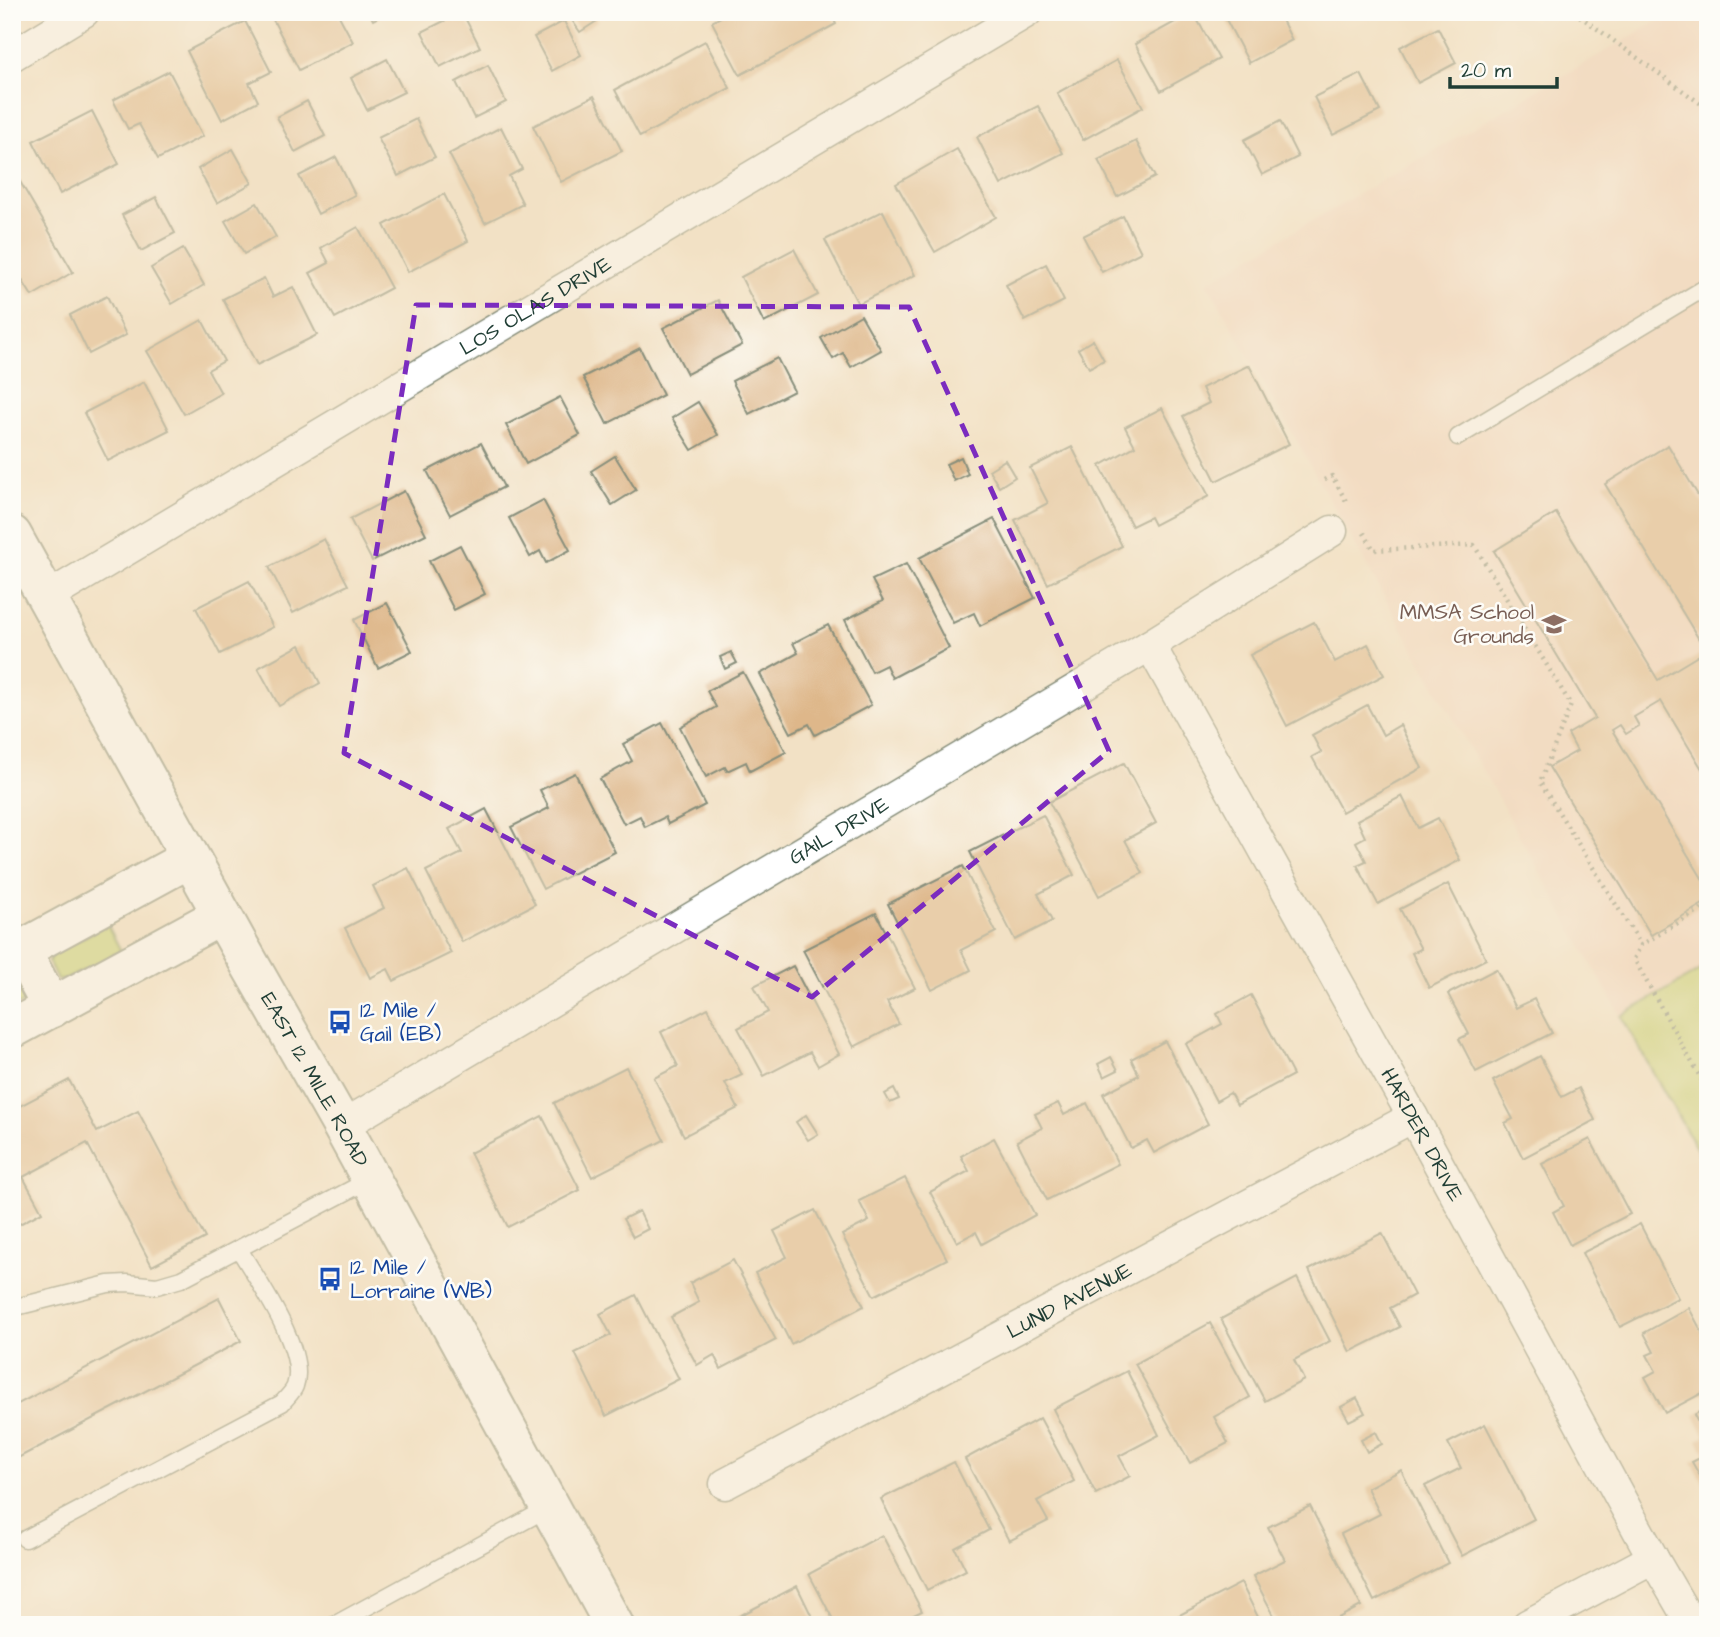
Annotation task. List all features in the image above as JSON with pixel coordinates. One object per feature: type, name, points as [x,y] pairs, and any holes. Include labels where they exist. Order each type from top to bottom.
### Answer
[{"type":"main road","name":"EAST 12 MILE ROAD","points":[[12,535],[342,1126],[614,1625]]},
{"type":"main road","points":[[52,1008],[17,953],[190,858]]},
{"type":"main road","points":[[12,1029],[222,915]]},
{"type":"street","points":[[12,56],[84,12]]},
{"type":"street","name":"LOS OLAS DRIVE","points":[[46,597],[1027,12]]},
{"type":"street","name":"GAIL DRIVE","points":[[342,1126],[1150,645],[1332,531]]},
{"type":"street","name":"HARDER DRIVE","points":[[1150,645],[1692,1625]]},
{"type":"street","name":"LUND AVENUE","points":[[725,1484],[1413,1117]]},
{"type":"street","points":[[1527,1625],[1653,1558]]},
{"type":"lane","points":[[1458,437],[1708,286]]},
{"type":"lane","points":[[12,1308],[108,1284],[157,1286],[181,1279],[371,1179]]},
{"type":"lane","points":[[25,1539],[282,1403],[295,1388],[298,1365],[291,1340],[239,1249]]},
{"type":"lane","points":[[334,1625],[550,1507]]},
{"type":"path","points":[[1574,12],[1708,110]]},
{"type":"path","points":[[1324,480],[1332,475],[1350,507]]},
{"type":"path","points":[[1362,528],[1374,550],[1474,545],[1571,705],[1540,782],[1641,945]]},
{"type":"path","points":[[1708,905],[1641,945],[1634,959],[1708,1091]]},
{"type":"highlighted area","points":[[416,305],[909,307],[1109,751],[812,997],[344,753]]},
{"type":"shaded area","name":"MMSA School Grounds","points":[[1673,12],[1708,12],[1708,966],[1621,1016],[1207,282]]},
{"type":"green space","points":[[107,924],[121,951],[65,980],[57,980],[48,961],[54,954]]},
{"type":"green space","points":[[1708,966],[1708,1169],[1621,1016]]},
{"type":"green space","points":[[12,977],[17,977],[27,996],[23,1003],[12,1009]]},
{"type":"building","points":[[269,12],[337,12],[353,42],[299,70]]},
{"type":"building","points":[[369,12],[388,12],[373,20]]},
{"type":"building","points":[[462,12],[480,47],[440,67],[422,32]]},
{"type":"building","points":[[574,12],[592,12],[597,21],[580,32],[569,16]]},
{"type":"building","points":[[730,12],[830,12],[836,24],[740,75],[712,22]]},
{"type":"building","points":[[1193,12],[1219,59],[1161,91],[1135,44]]},
{"type":"building","points":[[1222,12],[1297,12],[1282,20],[1292,40],[1249,63]]},
{"type":"building","points":[[245,21],[271,72],[249,83],[258,101],[222,120],[187,51]]},
{"type":"building","points":[[564,21],[581,55],[552,71],[534,37]]},
{"type":"building","points":[[1438,28],[1456,63],[1418,83],[1400,47]]},
{"type":"building","points":[[705,41],[730,88],[640,137],[615,90]]},
{"type":"building","points":[[387,59],[404,92],[367,110],[351,78]]},
{"type":"building","points":[[1117,60],[1143,107],[1083,140],[1057,93]]},
{"type":"building","points":[[488,65],[506,102],[474,118],[456,82]]},
{"type":"building","points":[[169,71],[203,136],[158,159],[139,124],[128,129],[113,100]]},
{"type":"building","points":[[1361,74],[1380,111],[1333,135],[1314,97]]},
{"type":"building","points":[[594,96],[622,151],[561,182],[533,126]]},
{"type":"building","points":[[307,101],[325,136],[295,152],[277,117]]},
{"type":"building","points":[[1038,106],[1063,153],[1001,185],[977,137]]},
{"type":"building","points":[[92,111],[119,164],[60,194],[33,141]]},
{"type":"building","points":[[416,119],[435,157],[398,176],[378,138]]},
{"type":"building","points":[[1280,121],[1298,157],[1262,175],[1244,140]]},
{"type":"building","points":[[501,127],[522,169],[509,176],[523,204],[485,223],[449,154]]},
{"type":"building","points":[[1136,141],[1155,177],[1117,197],[1098,160]]},
{"type":"building","points":[[233,149],[252,183],[217,203],[198,169]]},
{"type":"building","points":[[957,149],[996,217],[935,252],[896,184]]},
{"type":"building","points":[[336,157],[355,195],[318,214],[299,176]]},
{"type":"building","points":[[12,168],[73,272],[32,296],[12,264]]},
{"type":"building","points":[[444,194],[468,241],[408,272],[384,225]]},
{"type":"building","points":[[156,197],[175,233],[141,251],[122,215]]},
{"type":"building","points":[[257,203],[276,237],[244,254],[225,221]]},
{"type":"building","points":[[883,211],[915,275],[858,304],[825,240]]},
{"type":"building","points":[[1123,216],[1141,252],[1102,272],[1083,236]]},
{"type":"building","points":[[358,227],[391,288],[335,318],[310,273],[329,263],[321,248]]},
{"type":"building","points":[[183,249],[204,285],[172,304],[151,268]]},
{"type":"building","points":[[794,249],[818,295],[764,323],[741,277]]},
{"type":"building","points":[[1046,264],[1064,301],[1025,321],[1006,285]]},
{"type":"building","points":[[264,278],[273,297],[293,287],[317,335],[257,365],[223,299]]},
{"type":"building","points":[[107,296],[126,335],[89,354],[70,315]]},
{"type":"building","points":[[718,300],[742,345],[687,374],[663,328]]},
{"type":"building","points":[[861,315],[881,350],[851,367],[843,353],[833,359],[821,338]]},
{"type":"building","points":[[202,320],[224,361],[208,370],[221,393],[184,414],[147,351]]},
{"type":"building","points":[[1093,340],[1104,360],[1089,368],[1078,349]]},
{"type":"building","points":[[640,348],[663,395],[607,424],[583,377]]},
{"type":"building","points":[[777,358],[794,391],[749,414],[732,381]]},
{"type":"building","points":[[1249,365],[1289,444],[1216,481],[1183,416],[1209,403],[1202,388]]},
{"type":"building","points":[[144,382],[169,430],[108,461],[84,413]]},
{"type":"building","points":[[560,397],[580,435],[526,464],[506,425]]},
{"type":"building","points":[[698,402],[718,435],[692,450],[672,418]]},
{"type":"building","points":[[1162,408],[1209,496],[1154,525],[1150,517],[1132,526],[1100,466],[1135,446],[1125,427]]},
{"type":"building","points":[[481,443],[504,487],[450,515],[427,471]]},
{"type":"building","points":[[1668,445],[1708,512],[1708,779],[1661,701],[1634,717],[1639,726],[1626,734],[1620,725],[1612,730],[1708,888],[1708,901],[1651,935],[1549,767],[1577,751],[1568,734],[1595,718],[1494,551],[1556,513],[1658,680],[1706,651],[1605,484]]},
{"type":"building","points":[[1072,447],[1122,546],[1048,584],[1015,520],[1048,503],[1030,468]]},
{"type":"building","points":[[615,456],[636,490],[612,505],[591,471]]},
{"type":"building","points":[[961,457],[968,474],[954,481],[946,464]]},
{"type":"building","points":[[1005,460],[1015,477],[999,487],[989,470]]},
{"type":"building","points":[[404,491],[426,534],[372,561],[350,519]]},
{"type":"building","points":[[543,500],[570,550],[546,563],[540,551],[530,557],[509,518]]},
{"type":"building","points":[[994,519],[1035,598],[980,626],[974,613],[953,623],[919,558]]},
{"type":"building","points":[[324,539],[348,585],[293,613],[269,567]]},
{"type":"building","points":[[460,545],[485,594],[454,610],[429,561]]},
{"type":"building","points":[[906,564],[949,648],[892,678],[886,665],[872,672],[845,620],[883,601],[872,580]]},
{"type":"building","points":[[249,581],[273,627],[220,654],[196,608]]},
{"type":"building","points":[[387,603],[412,651],[378,668],[354,620]]},
{"type":"building","points":[[1314,622],[1335,662],[1368,644],[1384,675],[1287,726],[1250,655]]},
{"type":"building","points":[[828,625],[871,705],[815,735],[809,724],[791,733],[760,674],[798,653],[793,643]]},
{"type":"building","points":[[300,645],[320,683],[279,706],[258,668]]},
{"type":"building","points":[[731,652],[737,663],[725,669],[720,657]]},
{"type":"building","points":[[743,672],[786,752],[750,771],[746,762],[727,771],[725,767],[706,777],[680,727],[716,707],[707,691]]},
{"type":"building","points":[[1367,705],[1383,735],[1400,725],[1422,768],[1342,812],[1312,757],[1321,752],[1312,735]]},
{"type":"building","points":[[662,723],[705,805],[668,824],[665,817],[645,827],[640,816],[624,824],[600,779],[632,761],[623,744]]},
{"type":"building","points":[[1124,763],[1156,823],[1125,840],[1143,873],[1099,896],[1049,802]]},
{"type":"building","points":[[575,773],[615,852],[543,889],[511,827],[549,808],[540,790]]},
{"type":"building","points":[[1402,796],[1418,828],[1438,818],[1460,860],[1378,904],[1357,865],[1366,861],[1356,842],[1365,837],[1357,820]]},
{"type":"building","points":[[486,809],[535,904],[462,942],[426,871],[462,853],[449,829]]},
{"type":"building","points":[[1043,815],[1074,875],[1038,894],[1052,921],[1015,940],[970,852]]},
{"type":"building","points":[[963,866],[996,932],[961,950],[971,970],[932,990],[888,904]]},
{"type":"building","points":[[408,868],[451,953],[394,981],[388,969],[370,978],[345,928],[384,908],[373,886]]},
{"type":"building","points":[[1448,884],[1486,959],[1429,988],[1412,953],[1421,949],[1400,909]]},
{"type":"building","points":[[876,913],[915,988],[887,1002],[899,1024],[854,1047],[803,950]]},
{"type":"building","points":[[793,966],[839,1054],[818,1066],[810,1052],[764,1076],[738,1028],[768,1012],[754,986]]},
{"type":"building","points":[[1496,969],[1516,1008],[1534,999],[1552,1033],[1476,1072],[1459,1039],[1469,1034],[1448,994]]},
{"type":"building","points":[[1251,995],[1293,1075],[1237,1105],[1230,1093],[1216,1101],[1186,1044],[1222,1024],[1217,1014]]},
{"type":"building","points":[[708,1008],[742,1075],[725,1083],[738,1108],[684,1136],[654,1078],[678,1066],[661,1032]]},
{"type":"building","points":[[1165,1041],[1208,1124],[1154,1153],[1147,1140],[1131,1148],[1103,1094],[1139,1075],[1131,1059]]},
{"type":"building","points":[[1540,1056],[1562,1097],[1579,1088],[1595,1120],[1523,1158],[1505,1123],[1513,1119],[1493,1081]]},
{"type":"building","points":[[1111,1057],[1118,1070],[1104,1077],[1098,1064]]},
{"type":"building","points":[[626,1067],[664,1140],[592,1177],[554,1103]]},
{"type":"building","points":[[69,1080],[97,1132],[138,1111],[205,1238],[152,1266],[87,1143],[23,1177],[42,1212],[12,1228],[12,1110]]},
{"type":"building","points":[[894,1089],[899,1099],[890,1103],[885,1094]]},
{"type":"building","points":[[1058,1103],[1064,1115],[1087,1103],[1118,1164],[1047,1200],[1017,1141],[1042,1128],[1035,1114]]},
{"type":"building","points":[[806,1115],[818,1134],[808,1140],[796,1122]]},
{"type":"building","points":[[542,1116],[580,1190],[508,1227],[470,1153]]},
{"type":"building","points":[[994,1138],[1035,1215],[982,1244],[976,1232],[957,1242],[930,1192],[969,1171],[961,1156]]},
{"type":"building","points":[[1590,1139],[1630,1214],[1570,1245],[1553,1212],[1564,1206],[1542,1164]]},
{"type":"building","points":[[905,1178],[947,1259],[874,1296],[842,1235],[869,1221],[859,1201]]},
{"type":"building","points":[[815,1210],[864,1306],[791,1344],[755,1273],[787,1257],[774,1231]]},
{"type":"building","points":[[639,1211],[648,1229],[633,1237],[623,1219]]},
{"type":"building","points":[[1640,1224],[1678,1298],[1620,1327],[1582,1253]]},
{"type":"building","points":[[1382,1233],[1414,1295],[1390,1308],[1400,1327],[1350,1352],[1309,1270]]},
{"type":"building","points":[[733,1260],[776,1340],[721,1369],[714,1355],[697,1365],[671,1317],[699,1302],[690,1283]]},
{"type":"building","points":[[1297,1278],[1330,1341],[1294,1360],[1304,1380],[1265,1401],[1221,1319]]},
{"type":"building","points":[[636,1295],[679,1379],[606,1416],[575,1353],[611,1335],[600,1314]]},
{"type":"building","points":[[219,1298],[241,1341],[12,1461],[12,1407]]},
{"type":"building","points":[[1689,1308],[1704,1336],[1708,1334],[1708,1390],[1665,1413],[1645,1377],[1656,1371],[1647,1355],[1654,1352],[1644,1333]]},
{"type":"building","points":[[1210,1323],[1250,1397],[1214,1417],[1228,1443],[1190,1463],[1135,1364]]},
{"type":"building","points":[[1127,1371],[1159,1435],[1119,1456],[1130,1476],[1096,1494],[1053,1409]]},
{"type":"building","points":[[1357,1398],[1365,1413],[1349,1421],[1341,1407]]},
{"type":"building","points":[[1708,1407],[1708,1490],[1692,1462],[1706,1455],[1698,1440],[1705,1436],[1694,1415]]},
{"type":"building","points":[[1040,1418],[1074,1481],[1037,1501],[1048,1521],[1009,1541],[965,1459]]},
{"type":"building","points":[[1485,1424],[1534,1519],[1462,1556],[1425,1486],[1461,1468],[1448,1443]]},
{"type":"building","points":[[1376,1432],[1382,1444],[1367,1452],[1361,1440]]},
{"type":"building","points":[[954,1462],[989,1530],[955,1548],[966,1570],[927,1590],[881,1499]]},
{"type":"building","points":[[1401,1470],[1448,1563],[1374,1601],[1341,1534],[1380,1514],[1367,1488]]},
{"type":"building","points":[[1310,1506],[1361,1606],[1325,1625],[1279,1625],[1253,1576],[1285,1560],[1268,1527]]},
{"type":"building","points":[[882,1535],[922,1611],[903,1620],[906,1625],[836,1625],[809,1574]]},
{"type":"building","points":[[1241,1583],[1262,1625],[1170,1625],[1168,1621]]},
{"type":"building","points":[[797,1586],[816,1625],[722,1625]]},
{"type":"place","name":"MMSA School Grounds","points":[[1554,624]]},
{"type":"place","name":"12 Mile / Gail (EB)","points":[[340,1022]]},
{"type":"place","name":"12 Mile / Lorraine (WB)","points":[[330,1279]]}]
